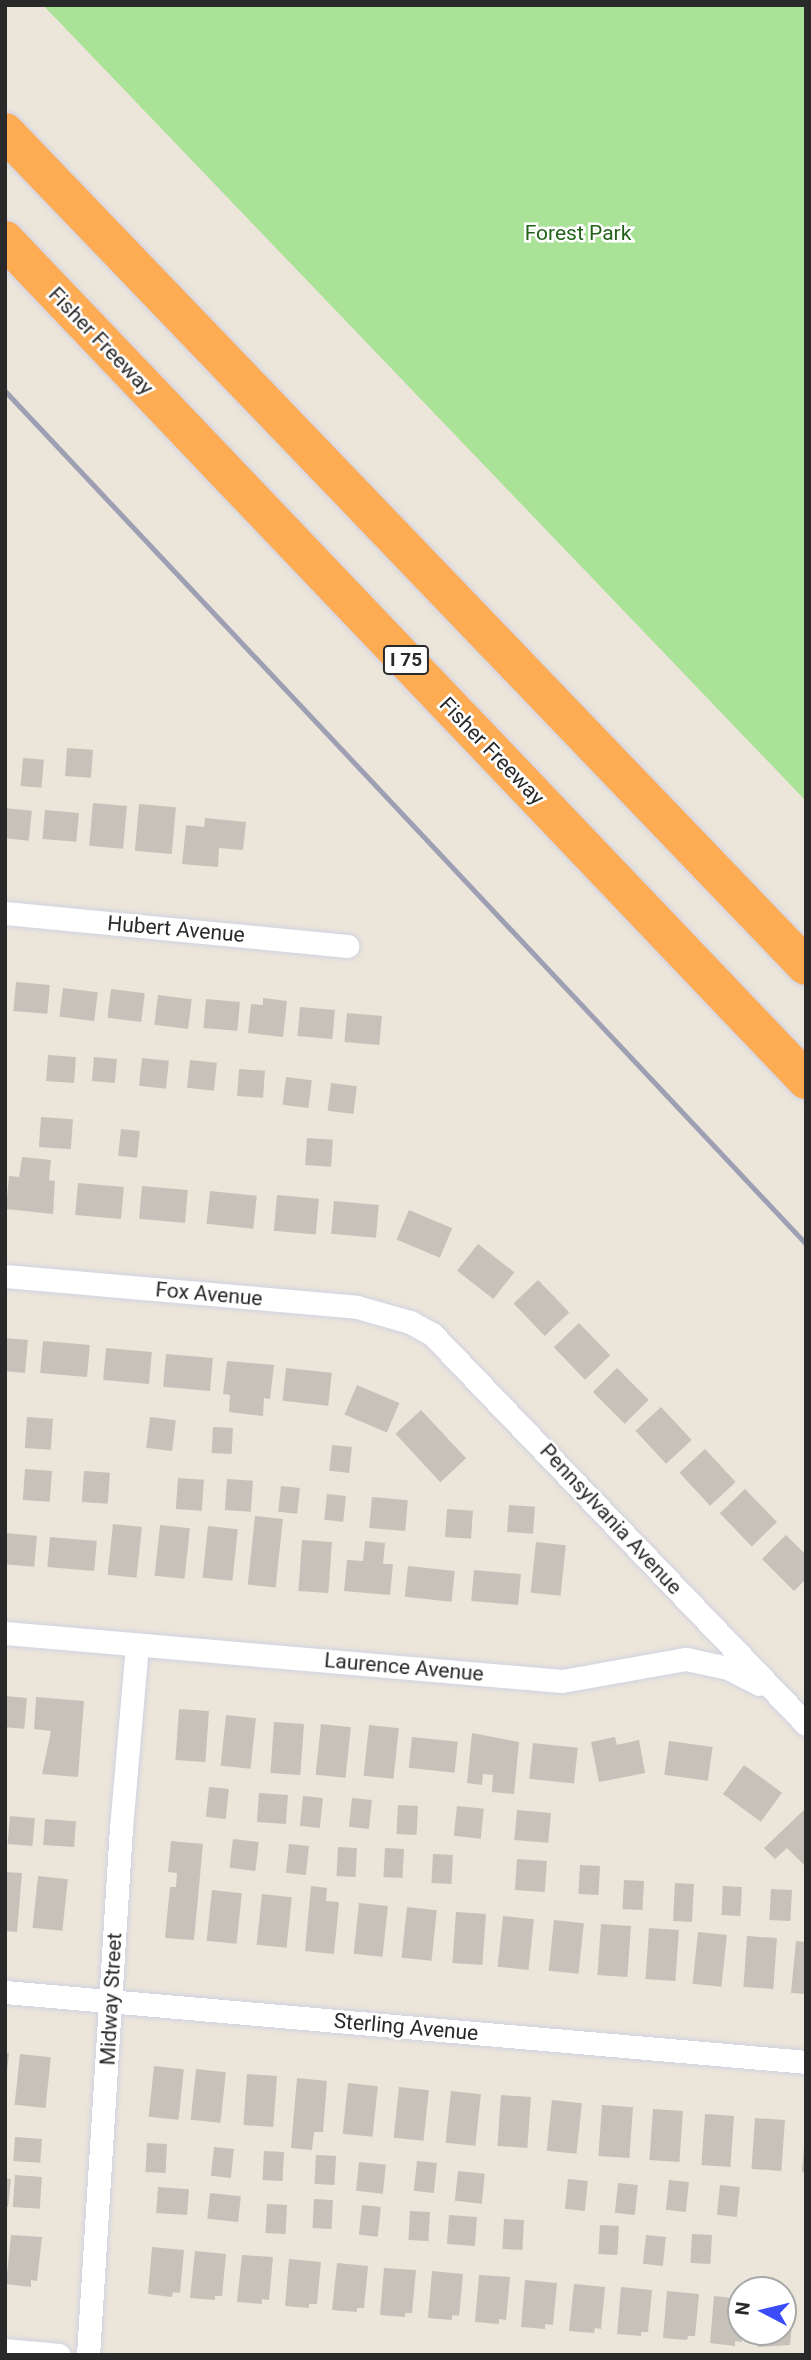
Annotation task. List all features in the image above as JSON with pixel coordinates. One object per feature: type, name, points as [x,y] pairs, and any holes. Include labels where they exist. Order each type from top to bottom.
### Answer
[{"type":"highway","points":[[5,132],[806,966]]},
{"type":"highway","name":"Fisher Freeway","points":[[5,240],[806,1080]]},
{"type":"street","name":"Hubert Avenue","points":[[5,913],[346,946]]},
{"type":"street","name":"Fox Avenue","points":[[5,1276],[357,1307],[410,1322]]},
{"type":"street","name":"Pennsylvania Avenue","points":[[410,1322],[448,1347],[806,1724]]},
{"type":"street","name":"Laurence Avenue","points":[[5,1633],[562,1681],[641,1664],[686,1660],[727,1668],[753,1679],[789,1707]]},
{"type":"street","name":"Midway Street","points":[[88,2355],[137,1644]]},
{"type":"street","name":"Sterling Avenue","points":[[5,1992],[806,2062]]},
{"type":"street","points":[[5,2350],[59,2355]]},
{"type":"green space","name":"Forest Park","points":[[43,5],[806,5],[806,801]]},
{"type":"building","points":[[67,748],[93,750],[91,778],[65,776]]},
{"type":"building","points":[[23,758],[44,760],[41,788],[21,786]]},
{"type":"building","points":[[93,803],[127,806],[123,849],[89,846]]},
{"type":"building","points":[[139,804],[176,807],[172,854],[135,851]]},
{"type":"building","points":[[5,808],[32,811],[29,841],[5,838]]},
{"type":"building","points":[[45,810],[79,813],[76,842],[42,839]]},
{"type":"building","points":[[205,818],[246,822],[243,850],[219,848],[218,867],[182,864],[186,825],[204,827]]},
{"type":"building","points":[[16,982],[50,985],[47,1014],[13,1011]]},
{"type":"building","points":[[63,988],[98,992],[94,1021],[59,1017]]},
{"type":"building","points":[[111,989],[145,993],[141,1022],[107,1018]]},
{"type":"building","points":[[158,995],[192,999],[188,1029],[154,1025]]},
{"type":"building","points":[[263,998],[287,1001],[283,1037],[248,1033],[251,1004],[263,1005]]},
{"type":"building","points":[[206,999],[240,1002],[237,1031],[203,1028]]},
{"type":"building","points":[[300,1007],[335,1010],[332,1039],[297,1036]]},
{"type":"building","points":[[347,1013],[382,1016],[379,1045],[344,1042]]},
{"type":"building","points":[[48,1055],[76,1057],[74,1083],[46,1081]]},
{"type":"building","points":[[94,1057],[117,1059],[115,1083],[92,1081]]},
{"type":"building","points":[[142,1058],[169,1061],[166,1089],[139,1086]]},
{"type":"building","points":[[190,1060],[217,1063],[214,1091],[187,1088]]},
{"type":"building","points":[[239,1069],[265,1071],[263,1098],[237,1096]]},
{"type":"building","points":[[286,1077],[312,1080],[308,1108],[283,1105]]},
{"type":"building","points":[[331,1083],[357,1086],[353,1114],[328,1111]]},
{"type":"building","points":[[41,1117],[73,1119],[71,1149],[39,1147]]},
{"type":"building","points":[[121,1129],[140,1131],[137,1158],[118,1156]]},
{"type":"building","points":[[307,1138],[333,1140],[331,1167],[305,1165]]},
{"type":"building","points":[[22,1157],[51,1160],[49,1180],[55,1181],[53,1214],[6,1209],[9,1176],[19,1177]]},
{"type":"building","points":[[78,1183],[124,1187],[121,1219],[75,1215]]},
{"type":"building","points":[[142,1186],[188,1190],[185,1223],[139,1219]]},
{"type":"building","points":[[210,1191],[257,1196],[253,1229],[207,1224]]},
{"type":"building","points":[[277,1195],[319,1199],[316,1235],[274,1231]]},
{"type":"building","points":[[334,1201],[379,1205],[376,1238],[331,1234]]},
{"type":"building","points":[[409,1210],[452,1228],[440,1258],[396,1239]]},
{"type":"building","points":[[478,1244],[514,1272],[493,1299],[457,1271]]},
{"type":"building","points":[[538,1280],[569,1312],[545,1336],[514,1304]]},
{"type":"building","points":[[579,1323],[610,1355],[585,1380],[554,1347]]},
{"type":"building","points":[[5,1338],[28,1340],[25,1373],[5,1371]]},
{"type":"building","points":[[43,1341],[90,1345],[87,1377],[40,1373]]},
{"type":"building","points":[[106,1348],[152,1352],[149,1384],[103,1380]]},
{"type":"building","points":[[166,1354],[213,1358],[210,1391],[163,1387]]},
{"type":"building","points":[[227,1361],[274,1365],[270,1399],[264,1398],[263,1416],[229,1412],[230,1395],[223,1394]]},
{"type":"building","points":[[286,1368],[332,1373],[328,1406],[283,1401]]},
{"type":"building","points":[[617,1368],[649,1400],[625,1424],[593,1392]]},
{"type":"building","points":[[357,1385],[399,1403],[387,1432],[344,1414]]},
{"type":"building","points":[[661,1407],[692,1440],[666,1464],[635,1431]]},
{"type":"building","points":[[421,1410],[466,1458],[440,1482],[395,1434]]},
{"type":"building","points":[[27,1417],[53,1419],[51,1450],[25,1448]]},
{"type":"building","points":[[150,1417],[176,1420],[172,1451],[146,1448]]},
{"type":"building","points":[[213,1427],[233,1428],[232,1454],[212,1453]]},
{"type":"building","points":[[332,1445],[352,1447],[349,1473],[329,1471]]},
{"type":"building","points":[[705,1449],[736,1482],[710,1506],[679,1473]]},
{"type":"building","points":[[25,1469],[52,1471],[50,1502],[23,1500]]},
{"type":"building","points":[[84,1471],[110,1473],[108,1504],[82,1502]]},
{"type":"building","points":[[178,1478],[204,1480],[202,1511],[176,1509]]},
{"type":"building","points":[[227,1479],[253,1481],[251,1512],[225,1510]]},
{"type":"building","points":[[281,1486],[300,1488],[297,1514],[278,1512]]},
{"type":"building","points":[[745,1489],[777,1522],[752,1546],[720,1513]]},
{"type":"building","points":[[327,1494],[346,1496],[343,1522],[324,1520]]},
{"type":"building","points":[[372,1497],[408,1500],[405,1531],[369,1528]]},
{"type":"building","points":[[509,1505],[535,1507],[533,1534],[507,1532]]},
{"type":"building","points":[[447,1509],[473,1511],[471,1539],[445,1537]]},
{"type":"building","points":[[255,1516],[283,1519],[276,1588],[248,1585]]},
{"type":"building","points":[[113,1524],[142,1527],[137,1578],[108,1575]]},
{"type":"building","points":[[160,1525],[190,1528],[185,1579],[155,1576]]},
{"type":"building","points":[[208,1526],[238,1529],[232,1581],[203,1578]]},
{"type":"building","points":[[5,1533],[37,1536],[34,1567],[5,1564]]},
{"type":"building","points":[[786,1535],[806,1555],[806,1579],[794,1591],[762,1559]]},
{"type":"building","points":[[50,1537],[97,1541],[94,1571],[47,1567]]},
{"type":"building","points":[[302,1540],[332,1542],[328,1593],[298,1591]]},
{"type":"building","points":[[365,1541],[385,1543],[383,1564],[393,1564],[390,1595],[344,1591],[347,1560],[363,1561]]},
{"type":"building","points":[[536,1542],[566,1545],[561,1596],[531,1593]]},
{"type":"building","points":[[408,1566],[455,1571],[452,1602],[405,1597]]},
{"type":"building","points":[[474,1570],[521,1574],[518,1605],[471,1601]]},
{"type":"building","points":[[5,1696],[27,1698],[24,1729],[5,1727]]},
{"type":"building","points":[[36,1697],[84,1701],[78,1777],[42,1774],[51,1731],[34,1729]]},
{"type":"building","points":[[179,1709],[209,1711],[205,1762],[175,1760]]},
{"type":"building","points":[[226,1715],[256,1718],[251,1769],[221,1766]]},
{"type":"building","points":[[274,1722],[304,1724],[300,1775],[270,1773]]},
{"type":"building","points":[[321,1724],[351,1727],[346,1778],[316,1775]]},
{"type":"building","points":[[369,1725],[399,1728],[394,1779],[364,1776]]},
{"type":"building","points":[[472,1733],[519,1742],[514,1794],[492,1792],[493,1775],[483,1774],[482,1785],[467,1783]]},
{"type":"building","points":[[412,1737],[458,1742],[455,1773],[409,1768]]},
{"type":"building","points":[[615,1737],[617,1745],[639,1740],[645,1773],[599,1782],[591,1742]]},
{"type":"building","points":[[669,1741],[713,1747],[708,1781],[664,1775]]},
{"type":"building","points":[[533,1743],[578,1748],[574,1784],[529,1779]]},
{"type":"building","points":[[744,1765],[782,1793],[761,1822],[723,1794]]},
{"type":"building","points":[[209,1787],[229,1789],[226,1819],[206,1817]]},
{"type":"building","points":[[259,1793],[288,1795],[286,1824],[257,1822]]},
{"type":"building","points":[[303,1796],[323,1798],[320,1828],[300,1826]]},
{"type":"building","points":[[352,1798],[372,1800],[369,1829],[349,1827]]},
{"type":"building","points":[[398,1805],[418,1806],[416,1835],[396,1834]]},
{"type":"building","points":[[457,1806],[484,1809],[481,1839],[454,1836]]},
{"type":"building","points":[[806,1808],[806,1867],[787,1848],[775,1859],[764,1848]]},
{"type":"building","points":[[517,1810],[551,1813],[548,1843],[514,1840]]},
{"type":"building","points":[[10,1816],[35,1818],[32,1846],[8,1844]]},
{"type":"building","points":[[45,1819],[76,1821],[74,1847],[43,1845]]},
{"type":"building","points":[[233,1839],[259,1842],[255,1871],[229,1868]]},
{"type":"building","points":[[171,1841],[203,1844],[194,1940],[165,1938],[170,1887],[176,1887],[177,1873],[168,1872]]},
{"type":"building","points":[[289,1844],[309,1846],[306,1875],[286,1873]]},
{"type":"building","points":[[338,1847],[357,1848],[355,1877],[336,1876]]},
{"type":"building","points":[[385,1848],[404,1849],[402,1878],[383,1877]]},
{"type":"building","points":[[433,1854],[453,1855],[451,1884],[431,1883]]},
{"type":"building","points":[[517,1859],[547,1861],[545,1892],[515,1890]]},
{"type":"building","points":[[580,1865],[600,1866],[598,1895],[578,1894]]},
{"type":"building","points":[[5,1872],[22,1873],[17,1932],[5,1931]]},
{"type":"building","points":[[38,1876],[68,1879],[62,1931],[33,1928]]},
{"type":"building","points":[[624,1880],[644,1881],[642,1910],[622,1909]]},
{"type":"building","points":[[675,1883],[694,1884],[692,1922],[673,1921]]},
{"type":"building","points":[[311,1886],[327,1888],[326,1901],[339,1902],[334,1954],[305,1951]]},
{"type":"building","points":[[723,1886],[742,1887],[740,1916],[721,1915]]},
{"type":"building","points":[[771,1889],[792,1890],[790,1921],[769,1920]]},
{"type":"building","points":[[212,1890],[242,1893],[237,1944],[207,1941]]},
{"type":"building","points":[[262,1894],[292,1897],[287,1948],[257,1945]]},
{"type":"building","points":[[359,1903],[388,1906],[383,1957],[354,1954]]},
{"type":"building","points":[[407,1907],[437,1910],[432,1961],[402,1958]]},
{"type":"building","points":[[456,1912],[486,1914],[482,1965],[452,1963]]},
{"type":"building","points":[[503,1916],[534,1919],[528,1970],[498,1967]]},
{"type":"building","points":[[554,1920],[584,1923],[579,1974],[549,1971]]},
{"type":"building","points":[[601,1924],[631,1926],[627,1977],[597,1975]]},
{"type":"building","points":[[649,1928],[679,1930],[675,1981],[645,1979]]},
{"type":"building","points":[[698,1932],[727,1935],[721,1987],[693,1984]]},
{"type":"building","points":[[747,1936],[777,1938],[773,1989],[743,1987]]},
{"type":"building","points":[[796,1941],[806,1942],[806,1994],[791,1993]]},
{"type":"building","points":[[5,2053],[9,2053],[7,2071],[5,2071]]},
{"type":"building","points":[[20,2054],[51,2057],[45,2108],[15,2105]]},
{"type":"building","points":[[154,2066],[184,2069],[179,2120],[149,2117]]},
{"type":"building","points":[[196,2069],[226,2072],[221,2123],[191,2120]]},
{"type":"building","points":[[247,2074],[277,2076],[273,2127],[243,2125]]},
{"type":"building","points":[[297,2078],[327,2081],[323,2132],[314,2132],[312,2150],[291,2148]]},
{"type":"building","points":[[348,2083],[378,2086],[373,2137],[343,2134]]},
{"type":"building","points":[[399,2087],[429,2090],[424,2141],[394,2138]]},
{"type":"building","points":[[451,2091],[481,2094],[475,2146],[446,2143]]},
{"type":"building","points":[[501,2095],[531,2097],[527,2148],[497,2146]]},
{"type":"building","points":[[552,2100],[582,2103],[577,2154],[547,2151]]},
{"type":"building","points":[[602,2105],[633,2107],[629,2158],[598,2156]]},
{"type":"building","points":[[653,2109],[683,2111],[679,2162],[649,2160]]},
{"type":"building","points":[[705,2114],[734,2116],[730,2167],[701,2165]]},
{"type":"building","points":[[755,2118],[785,2120],[781,2171],[751,2169]]},
{"type":"building","points":[[15,2137],[42,2139],[40,2163],[13,2161]]},
{"type":"building","points":[[147,2143],[167,2144],[165,2173],[145,2172]]},
{"type":"building","points":[[214,2147],[234,2149],[231,2178],[211,2176]]},
{"type":"building","points":[[806,2147],[806,2173],[802,2172]]},
{"type":"building","points":[[264,2151],[284,2152],[282,2181],[262,2180]]},
{"type":"building","points":[[316,2155],[336,2156],[334,2185],[314,2184]]},
{"type":"building","points":[[417,2161],[437,2163],[434,2193],[414,2191]]},
{"type":"building","points":[[359,2162],[386,2165],[383,2194],[356,2191]]},
{"type":"building","points":[[458,2171],[485,2174],[482,2204],[455,2201]]},
{"type":"building","points":[[15,2175],[42,2177],[40,2209],[13,2207]]},
{"type":"building","points":[[5,2178],[11,2179],[8,2207],[5,2207]]},
{"type":"building","points":[[568,2179],[588,2181],[585,2211],[565,2209]]},
{"type":"building","points":[[669,2180],[689,2182],[686,2212],[666,2210]]},
{"type":"building","points":[[618,2183],[638,2185],[635,2215],[615,2213]]},
{"type":"building","points":[[720,2185],[740,2187],[737,2217],[717,2215]]},
{"type":"building","points":[[158,2187],[189,2189],[187,2215],[156,2213]]},
{"type":"building","points":[[210,2193],[241,2196],[238,2222],[207,2219]]},
{"type":"building","points":[[314,2199],[333,2200],[331,2229],[312,2228]]},
{"type":"building","points":[[267,2204],[287,2205],[285,2234],[265,2233]]},
{"type":"building","points":[[362,2205],[381,2207],[378,2237],[359,2235]]},
{"type":"building","points":[[410,2211],[430,2212],[428,2241],[408,2240]]},
{"type":"building","points":[[449,2215],[477,2217],[475,2246],[447,2244]]},
{"type":"building","points":[[504,2219],[524,2220],[522,2250],[502,2249]]},
{"type":"building","points":[[600,2225],[619,2226],[617,2255],[598,2254]]},
{"type":"building","points":[[692,2234],[712,2235],[710,2264],[690,2263]]},
{"type":"building","points":[[11,2235],[42,2237],[37,2281],[31,2280],[31,2287],[6,2284]]},
{"type":"building","points":[[646,2235],[666,2237],[663,2266],[643,2264]]},
{"type":"building","points":[[152,2247],[184,2250],[180,2293],[173,2292],[172,2297],[148,2294]]},
{"type":"building","points":[[195,2251],[226,2254],[222,2296],[215,2296],[215,2300],[190,2298]]},
{"type":"building","points":[[242,2255],[273,2257],[269,2300],[262,2299],[262,2304],[237,2302]]},
{"type":"building","points":[[289,2259],[321,2262],[317,2304],[309,2304],[309,2308],[285,2306]]},
{"type":"building","points":[[337,2263],[368,2266],[364,2308],[357,2308],[357,2312],[332,2310]]},
{"type":"building","points":[[384,2268],[416,2270],[412,2313],[405,2313],[405,2317],[380,2315]]},
{"type":"building","points":[[432,2271],[463,2274],[459,2316],[452,2315],[452,2320],[428,2318]]},
{"type":"building","points":[[479,2275],[510,2277],[506,2320],[499,2319],[499,2324],[475,2322]]},
{"type":"building","points":[[525,2280],[557,2283],[553,2325],[545,2324],[545,2329],[521,2327]]},
{"type":"building","points":[[574,2284],[605,2287],[601,2329],[595,2328],[594,2333],[569,2331]]},
{"type":"building","points":[[621,2287],[652,2290],[648,2332],[641,2332],[641,2336],[617,2334]]},
{"type":"building","points":[[667,2291],[699,2294],[695,2336],[688,2336],[687,2340],[663,2338]]},
{"type":"building","points":[[714,2296],[727,2297],[727,2345],[710,2343]]},
{"type":"railway","points":[[5,391],[806,1244]]}]
